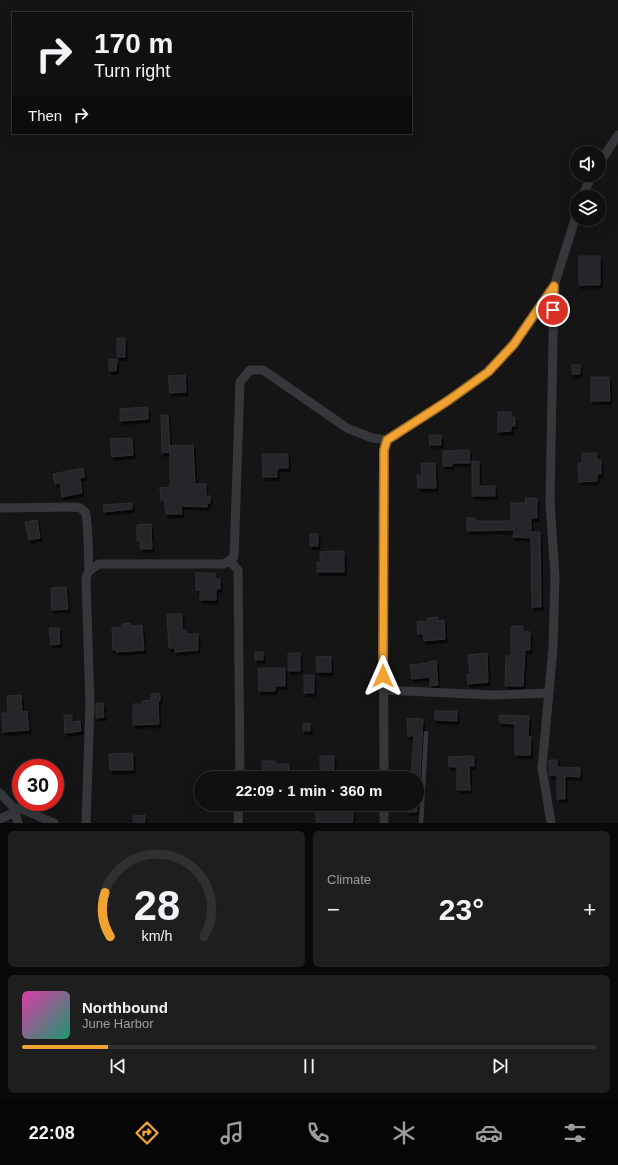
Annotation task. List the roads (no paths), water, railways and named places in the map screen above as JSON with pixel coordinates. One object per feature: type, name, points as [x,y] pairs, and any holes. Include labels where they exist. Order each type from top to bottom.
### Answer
[{"type":"street","points":[[606,153],[618,135]]},
{"type":"street","points":[[551,823],[542,768],[553,648],[555,577],[550,502],[554,286],[573,226]]},
{"type":"street","points":[[89,571],[99,564],[224,564],[234,557],[240,382],[250,370],[263,370],[347,428],[372,438],[387,440],[449,400],[488,372],[514,344],[554,286]]},
{"type":"street","points":[[384,771],[384,450],[387,440]]},
{"type":"street","points":[[0,508],[77,506],[85,512],[89,571],[86,578],[90,704],[86,823]]},
{"type":"street","points":[[230,561],[238,570],[240,771]]},
{"type":"street","points":[[383,690],[493,695],[549,693]]},
{"type":"street","points":[[0,793],[12,808]]},
{"type":"street","points":[[0,819],[12,811]]},
{"type":"street","points":[[14,811],[18,823]]},
{"type":"street","points":[[27,811],[54,823]]},
{"type":"street","points":[[238,823],[239,811]]},
{"type":"street","points":[[384,811],[384,823]]},
{"type":"lane","points":[[421,823],[426,733]]}]
